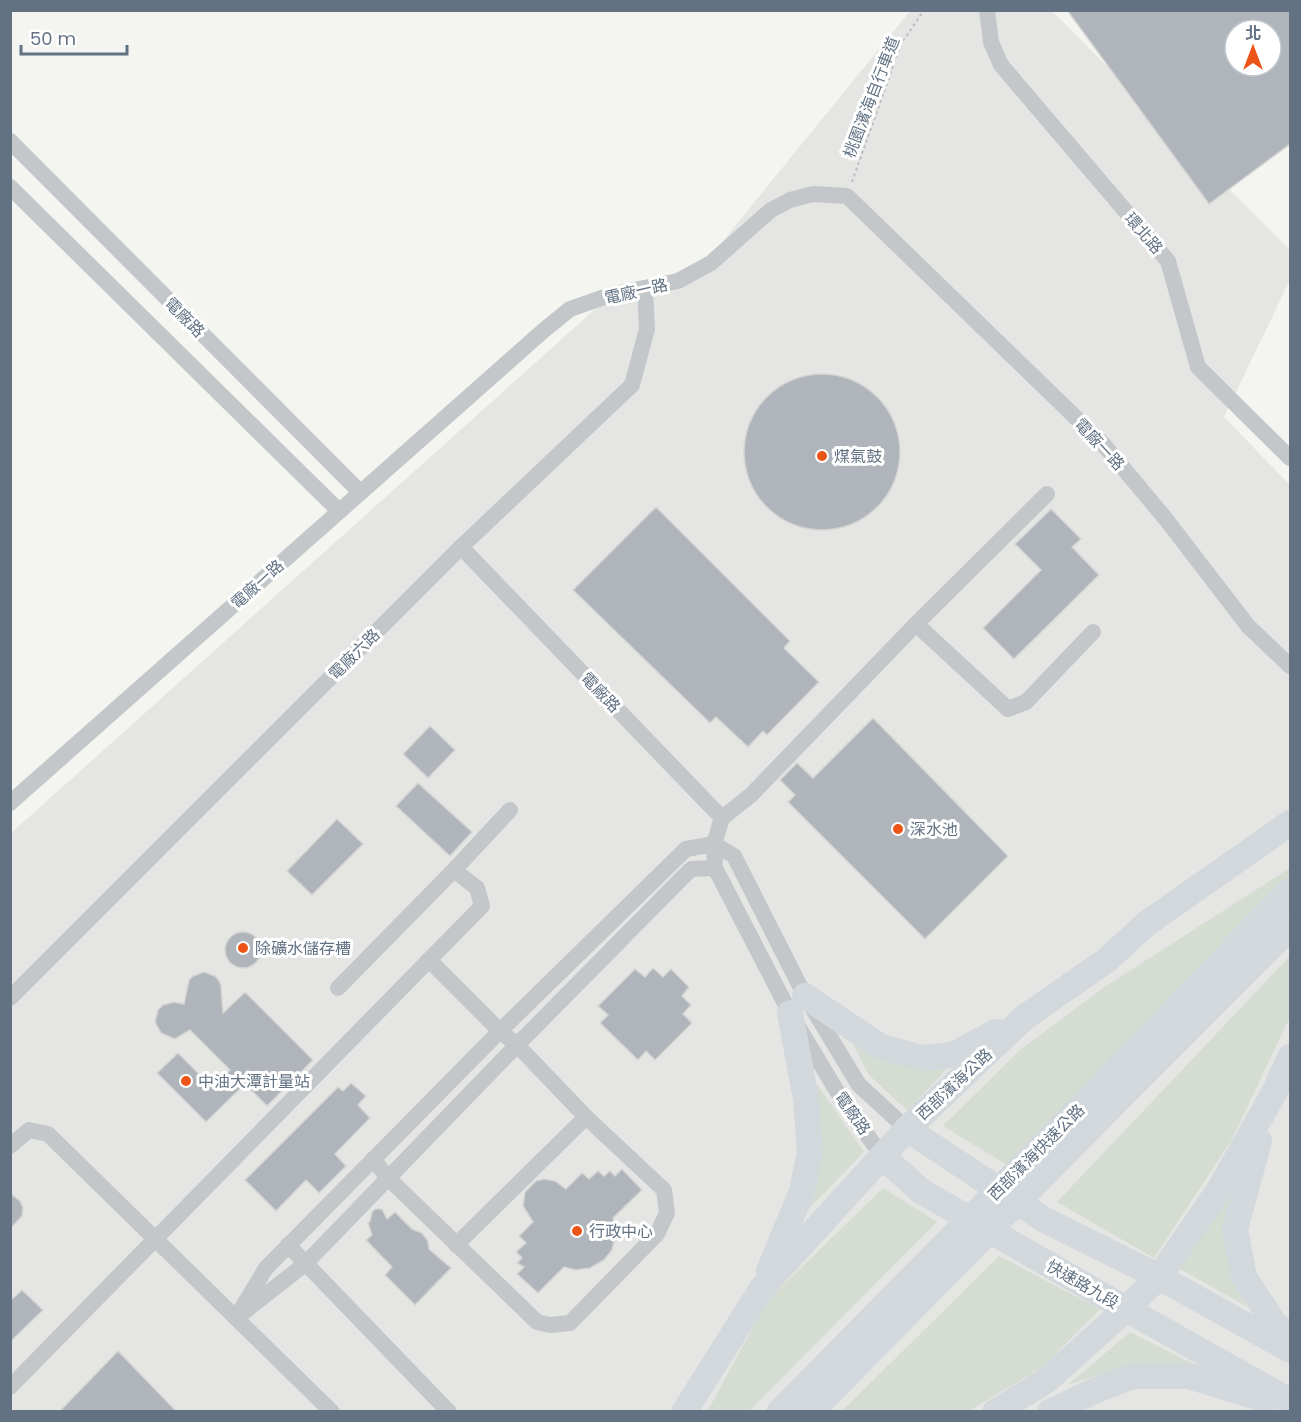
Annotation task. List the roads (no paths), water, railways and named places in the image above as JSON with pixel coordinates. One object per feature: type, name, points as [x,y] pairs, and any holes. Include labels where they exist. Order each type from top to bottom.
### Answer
[{"type":"highway","name":"西部濱海快速公路","points":[[1106,1096],[1290,891]]},
{"type":"highway","name":"西部濱海快速公路","points":[[780,1412],[918,1286],[1106,1096],[1290,927]]},
{"type":"highway","name":"西部濱海快速公路","points":[[810,1412],[918,1286]]},
{"type":"main road","name":"西部濱海公路","points":[[684,1412],[763,1287],[907,1129],[1025,1017],[1107,960],[1146,924],[1290,823]]},
{"type":"main road","points":[[798,1005],[881,1047],[923,1058],[953,1055],[1025,1017]]},
{"type":"main road","points":[[763,1287],[802,1191],[810,1152],[798,1005]]},
{"type":"main road","points":[[995,1412],[1046,1381],[1126,1310],[1159,1277],[1219,1190],[1274,1093],[1290,1057]]},
{"type":"main road","points":[[1274,1093],[1235,1229],[1244,1277],[1274,1323],[1290,1336]]},
{"type":"main road","points":[[907,1129],[1042,1219],[1159,1277],[1290,1350]]},
{"type":"main road","name":"快速路九段","points":[[884,1156],[921,1191],[1126,1310],[1290,1401]]},
{"type":"main road","points":[[1050,1412],[1096,1390],[1133,1376],[1189,1376],[1290,1407]]},
{"type":"street","name":"環北路","points":[[987,10],[991,42],[1001,65],[1168,261],[1198,367],[1290,458]]},
{"type":"street","name":"電廠路","points":[[10,141],[360,492]]},
{"type":"street","name":"電廠路","points":[[10,187],[339,511]]},
{"type":"street","name":"電廠一路","points":[[10,803],[570,309],[610,295],[678,281],[711,263],[771,210],[790,200],[813,194],[847,196],[1103,444],[1165,518],[1248,626],[1290,666]]},
{"type":"street","name":"電廠六路","points":[[10,998],[461,547],[633,385],[647,329],[645,288]]},
{"type":"street","points":[[722,818],[751,795],[916,624],[1047,494]]},
{"type":"street","name":"電廠路","points":[[461,547],[722,818],[714,844],[715,868],[798,1005],[859,1085],[907,1129]]},
{"type":"street","points":[[916,624],[1008,709],[1026,702],[1093,632]]},
{"type":"street","points":[[338,988],[510,810]]},
{"type":"street","name":"電廠路","points":[[714,844],[734,856],[798,1005],[844,1102],[884,1156]]},
{"type":"street","points":[[236,1318],[266,1268],[500,1031],[686,849],[714,844]]},
{"type":"street","points":[[236,1318],[305,1264],[691,868],[715,868]]},
{"type":"street","points":[[10,1387],[482,906],[477,888],[454,870]]},
{"type":"street","points":[[373,1159],[388,1178],[537,1322],[550,1325],[570,1323],[657,1234],[668,1213],[664,1190],[586,1117],[517,1045],[429,960]]},
{"type":"street","points":[[456,1245],[586,1117]]},
{"type":"street","points":[[10,1146],[29,1130],[48,1134],[332,1412]]},
{"type":"street","points":[[288,1245],[449,1412]]},
{"type":"place","name":"煤氣鼓","points":[[822,456]]},
{"type":"place","name":"深水池","points":[[898,829]]},
{"type":"place","name":"除礦水儲存槽","points":[[243,948]]},
{"type":"place","name":"中油大潭計量站","points":[[186,1081]]},
{"type":"place","name":"行政中心","points":[[577,1231]]}]
